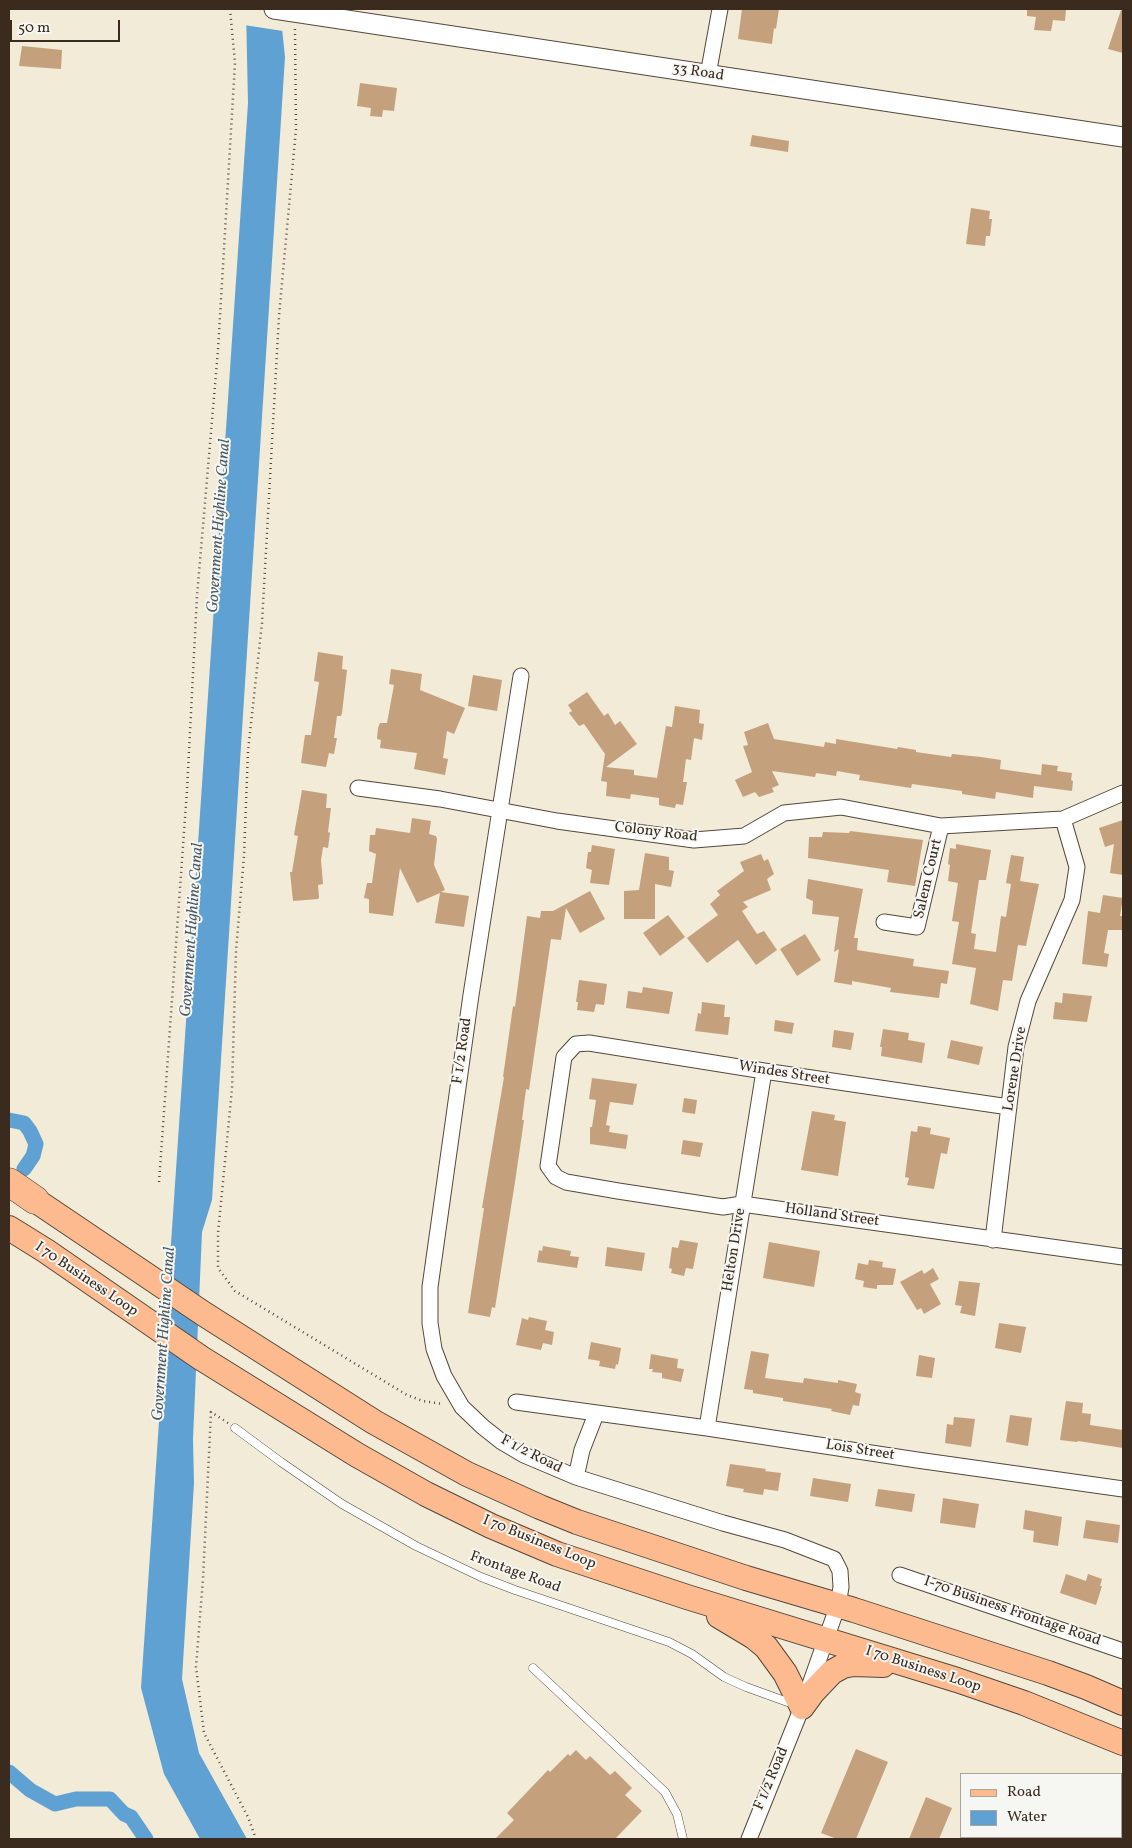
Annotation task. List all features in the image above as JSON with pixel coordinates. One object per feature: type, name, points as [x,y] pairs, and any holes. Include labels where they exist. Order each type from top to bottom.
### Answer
[{"type":"highway","points":[[9,1182],[34,1200]]},
{"type":"highway","points":[[9,1188],[34,1200]]},
{"type":"main road","points":[[34,1200],[204,1314],[419,1448],[468,1474],[577,1522],[746,1578],[838,1605],[1048,1673],[1123,1703]]},
{"type":"main road","name":"I 70 Business Loop","points":[[9,1228],[46,1251],[202,1358],[356,1455],[426,1494],[491,1526],[558,1554],[687,1597],[957,1680],[1024,1703],[1123,1744]]},
{"type":"main road","points":[[687,1597],[754,1637],[766,1648],[785,1673],[802,1708],[818,1686],[832,1672],[843,1666],[854,1664],[885,1665],[957,1680]]},
{"type":"street","points":[[708,75],[720,9]]},
{"type":"street","name":"33 Road","points":[[287,10],[708,75],[1123,136]]},
{"type":"street","name":"F 1/2 Road","points":[[521,676],[471,994],[430,1288],[430,1323],[434,1349],[444,1376],[462,1407],[502,1442],[524,1454],[576,1477],[723,1523],[785,1540],[834,1559],[840,1571],[841,1587],[838,1605],[802,1708],[749,1839]]},
{"type":"street","name":"Colony Road","points":[[358,788],[440,799],[500,811],[694,840],[744,836],[784,812],[841,807],[941,826],[1063,819],[1123,793]]},
{"type":"street","name":"Lorene Drive","points":[[993,1240],[1016,1047],[1028,1001],[1072,900],[1077,867],[1063,819]]},
{"type":"street","name":"Salem Court","points":[[884,922],[917,927],[941,826]]},
{"type":"street","name":"Windes Street","points":[[548,1166],[564,1057],[576,1044],[589,1043],[1009,1107]]},
{"type":"street","name":"Helton Drive","points":[[707,1428],[764,1071]]},
{"type":"street","name":"Holland Street","points":[[548,1166],[556,1177],[566,1182],[723,1207],[742,1204],[1123,1257]]},
{"type":"street","name":"Lois Street","points":[[516,1402],[1123,1489]]},
{"type":"street","points":[[576,1477],[582,1450],[596,1414]]},
{"type":"street","name":"I-70 Business Frontage Road","points":[[900,1575],[1123,1651]]},
{"type":"lane","name":"Frontage Road","points":[[235,1428],[342,1504],[416,1546],[481,1577],[669,1642],[692,1654],[724,1677],[802,1708]]},
{"type":"lane","points":[[533,1668],[665,1792],[677,1814],[683,1839]]},
{"type":"path","points":[[159,1182],[187,790],[197,596],[219,340],[235,63],[230,9]]},
{"type":"path","points":[[287,10],[295,31],[296,128],[279,316],[262,622],[248,751],[244,856],[236,951],[232,1089],[218,1233],[218,1268],[235,1291],[407,1395],[423,1401],[462,1407]]},
{"type":"path","points":[[235,1428],[210,1412],[203,1579],[196,1667],[204,1733],[248,1817],[256,1839]]},
{"type":"water","name":"Government Highline Canal","points":[[246,9],[280,9],[285,57],[212,1200],[202,1232],[193,1439],[194,1483],[182,1679],[199,1753],[247,1839],[200,1839],[164,1774],[141,1688],[248,103]]},
{"type":"pier","points":[[243,9],[281,9],[283,31],[244,25]]},
{"type":"building","points":[[742,9],[779,9],[772,44],[738,39]]},
{"type":"building","points":[[1027,9],[1066,9],[1065,21],[1053,20],[1051,31],[1034,30],[1036,17],[1027,16]]},
{"type":"building","points":[[1121,10],[1123,11],[1123,53],[1108,49]]},
{"type":"building","points":[[22,46],[62,50],[61,69],[19,66]]},
{"type":"building","points":[[360,83],[397,88],[394,111],[383,110],[382,117],[370,116],[371,108],[357,106]]},
{"type":"building","points":[[752,135],[789,141],[788,152],[750,146]]},
{"type":"building","points":[[971,208],[990,211],[989,219],[992,219],[990,236],[986,236],[985,246],[966,244]]},
{"type":"building","points":[[318,652],[343,656],[342,669],[347,670],[342,713],[341,716],[337,716],[334,738],[337,738],[334,754],[329,753],[326,767],[301,763],[305,735],[311,735],[319,682],[314,681]]},
{"type":"building","points":[[391,669],[422,674],[420,690],[465,708],[454,734],[447,731],[443,758],[448,759],[445,775],[414,769],[417,753],[380,748],[381,740],[377,739],[378,728],[380,723],[387,723],[394,685],[389,684]]},
{"type":"building","points":[[473,675],[502,680],[497,711],[468,706]]},
{"type":"building","points":[[587,692],[604,716],[608,713],[615,725],[620,721],[637,744],[606,767],[634,770],[634,775],[657,778],[666,726],[672,727],[675,706],[700,710],[699,723],[704,724],[702,740],[694,738],[691,760],[686,759],[683,782],[687,782],[683,805],[676,804],[675,808],[663,806],[659,805],[659,798],[631,794],[630,799],[606,796],[607,782],[601,781],[605,754],[584,724],[579,726],[569,713],[572,711],[568,705]]},
{"type":"building","points":[[768,723],[774,739],[824,747],[825,742],[836,744],[836,739],[897,749],[898,747],[916,750],[916,752],[951,757],[952,754],[981,757],[1001,760],[1000,769],[1041,775],[1042,764],[1058,766],[1057,771],[1072,773],[1072,791],[1034,786],[1033,798],[996,792],[995,799],[962,794],[962,791],[912,784],[911,788],[859,780],[860,775],[837,771],[836,776],[816,773],[815,777],[772,771],[779,785],[772,788],[774,792],[759,797],[755,792],[743,797],[735,780],[752,772],[743,746],[748,745],[744,732]]},
{"type":"building","points":[[302,790],[327,794],[326,808],[331,808],[328,832],[330,833],[328,848],[323,847],[321,860],[323,884],[318,885],[318,899],[293,901],[290,872],[292,872],[298,836],[294,835]]},
{"type":"building","points":[[412,818],[431,821],[429,834],[436,836],[437,839],[434,865],[445,890],[441,892],[469,896],[464,927],[435,923],[440,893],[417,903],[400,868],[393,916],[369,913],[369,899],[364,898],[367,883],[372,883],[376,854],[369,851],[370,835],[375,835],[376,828],[410,833]]},
{"type":"building","points":[[1123,820],[1123,875],[1110,873],[1114,844],[1105,847],[1099,828]]},
{"type":"building","points":[[850,831],[923,840],[915,886],[887,882],[889,870],[808,858],[809,837],[822,837],[823,832],[849,833]]},
{"type":"building","points":[[956,844],[991,850],[986,880],[979,880],[971,933],[976,934],[974,949],[996,952],[1001,916],[1006,917],[1011,884],[1006,883],[1011,855],[1024,857],[1020,881],[1039,884],[1026,946],[1018,945],[1012,981],[1003,980],[998,1011],[970,1004],[976,968],[952,964],[959,922],[952,921],[958,883],[948,881],[950,865],[948,864],[950,848],[956,849]]},
{"type":"building","points":[[592,845],[615,849],[609,885],[590,883],[592,870],[586,868],[588,852],[591,852]]},
{"type":"building","points":[[645,853],[669,857],[669,870],[674,871],[671,887],[655,884],[655,919],[624,919],[624,891],[639,890]]},
{"type":"building","points":[[761,854],[764,861],[768,859],[774,874],[767,879],[771,890],[743,902],[748,907],[742,911],[757,934],[764,931],[777,950],[756,965],[738,940],[707,963],[687,938],[718,915],[710,904],[720,895],[717,891],[744,871],[740,862]]},
{"type":"building","points":[[808,879],[863,889],[854,938],[858,938],[857,950],[914,959],[913,966],[949,971],[947,984],[941,983],[939,998],[890,992],[891,988],[852,981],[852,985],[834,982],[839,949],[834,952],[839,917],[812,914],[813,901],[806,898]]},
{"type":"building","points":[[590,891],[605,919],[580,933],[566,908],[561,940],[551,939],[529,1090],[526,1089],[522,1120],[524,1120],[495,1308],[492,1307],[490,1317],[468,1313],[484,1208],[482,1208],[504,1077],[513,1006],[515,1007],[527,916],[540,918],[541,911],[553,911]]},
{"type":"building","points":[[1103,895],[1123,898],[1120,916],[1123,916],[1123,930],[1108,930],[1104,953],[1109,954],[1107,967],[1082,964],[1088,911],[1100,913]]},
{"type":"building","points":[[668,915],[685,937],[660,956],[643,933]]},
{"type":"building","points":[[805,934],[821,960],[797,976],[780,949]]},
{"type":"building","points":[[579,980],[607,984],[604,1005],[596,1004],[594,1012],[577,1010],[578,1002],[576,1002]]},
{"type":"building","points":[[643,987],[673,992],[669,1014],[626,1008],[628,991],[642,993]]},
{"type":"building","points":[[1063,993],[1092,996],[1087,1022],[1053,1019],[1055,1002],[1062,1003]]},
{"type":"building","points":[[702,1002],[725,1005],[724,1017],[730,1017],[728,1035],[695,1031],[698,1013],[701,1014]]},
{"type":"building","points":[[775,1020],[794,1023],[792,1034],[774,1031]]},
{"type":"building","points":[[883,1029],[909,1033],[908,1040],[925,1043],[922,1063],[881,1056],[882,1047],[880,1047]]},
{"type":"building","points":[[834,1030],[854,1033],[851,1050],[832,1047]]},
{"type":"building","points":[[951,1040],[983,1047],[979,1065],[947,1058]]},
{"type":"building","points":[[592,1078],[637,1084],[633,1105],[610,1102],[606,1125],[610,1126],[609,1132],[628,1135],[626,1149],[590,1144],[590,1127],[592,1127],[596,1100],[589,1099]]},
{"type":"building","points":[[684,1098],[697,1100],[695,1114],[682,1112]]},
{"type":"building","points":[[812,1111],[835,1115],[834,1120],[846,1122],[838,1176],[801,1170]]},
{"type":"building","points":[[918,1126],[931,1128],[930,1134],[950,1138],[947,1154],[941,1153],[934,1189],[907,1185],[909,1178],[905,1177],[911,1131],[917,1132]]},
{"type":"building","points":[[683,1140],[703,1143],[700,1157],[681,1154]]},
{"type":"building","points":[[680,1240],[698,1243],[693,1269],[686,1268],[684,1276],[671,1273],[672,1269],[669,1268],[672,1247],[678,1248]]},
{"type":"building","points":[[769,1242],[820,1251],[814,1287],[763,1278]]},
{"type":"building","points":[[543,1246],[571,1251],[570,1256],[579,1257],[577,1268],[537,1262],[539,1250],[542,1251]]},
{"type":"building","points":[[607,1247],[645,1253],[642,1271],[605,1266]]},
{"type":"building","points":[[869,1260],[883,1262],[882,1267],[896,1269],[893,1285],[877,1285],[877,1289],[863,1287],[864,1281],[855,1279],[858,1263],[868,1265]]},
{"type":"building","points":[[933,1268],[939,1279],[930,1284],[941,1304],[924,1314],[921,1308],[917,1310],[900,1282],[922,1270],[924,1274]]},
{"type":"building","points":[[959,1281],[980,1283],[975,1316],[960,1313],[962,1306],[955,1305]]},
{"type":"building","points":[[529,1317],[547,1321],[545,1330],[554,1332],[552,1345],[543,1343],[541,1350],[516,1345],[522,1318],[528,1320]]},
{"type":"building","points":[[999,1323],[1026,1327],[1021,1353],[995,1348]]},
{"type":"building","points":[[591,1342],[621,1348],[618,1365],[616,1364],[615,1369],[599,1366],[600,1361],[588,1359]]},
{"type":"building","points":[[751,1351],[769,1354],[765,1378],[803,1383],[804,1378],[838,1383],[838,1380],[857,1384],[855,1392],[861,1394],[859,1406],[853,1405],[850,1415],[831,1411],[832,1409],[783,1401],[783,1398],[753,1393],[753,1390],[744,1389]]},
{"type":"building","points":[[651,1354],[678,1359],[677,1368],[684,1369],[681,1382],[662,1378],[662,1373],[652,1372],[653,1369],[649,1369]]},
{"type":"building","points":[[919,1355],[935,1358],[932,1378],[916,1376]]},
{"type":"building","points":[[1066,1401],[1083,1403],[1082,1413],[1091,1414],[1090,1425],[1123,1430],[1123,1448],[1060,1440]]},
{"type":"building","points":[[1010,1415],[1032,1418],[1028,1446],[1006,1442]]},
{"type":"building","points":[[954,1417],[975,1419],[971,1447],[945,1443],[947,1424],[953,1425]]},
{"type":"building","points":[[730,1464],[781,1473],[778,1491],[764,1489],[763,1495],[743,1492],[744,1489],[726,1486]]},
{"type":"building","points":[[813,1478],[851,1484],[848,1502],[810,1496]]},
{"type":"building","points":[[878,1489],[915,1494],[912,1512],[875,1506]]},
{"type":"building","points":[[943,1498],[979,1504],[975,1528],[940,1523]]},
{"type":"building","points":[[1025,1510],[1062,1517],[1058,1546],[1033,1542],[1034,1531],[1023,1529]]},
{"type":"building","points":[[1086,1520],[1120,1525],[1118,1543],[1083,1538]]},
{"type":"building","points":[[1066,1574],[1086,1581],[1088,1574],[1102,1579],[1100,1586],[1102,1586],[1096,1605],[1060,1593]]},
{"type":"building","points":[[856,1749],[888,1762],[856,1839],[837,1839],[821,1833]]},
{"type":"building","points":[[576,1750],[586,1760],[590,1756],[610,1775],[615,1771],[632,1788],[625,1795],[642,1811],[615,1839],[495,1839],[514,1820],[507,1813],[548,1770],[550,1772],[568,1754],[570,1756]]},
{"type":"building","points":[[926,1797],[952,1808],[939,1839],[909,1839]]},
{"type":"waterway","points":[[9,1120],[24,1123],[36,1144],[33,1156],[24,1169]]},
{"type":"waterway","points":[[9,1772],[30,1790],[55,1804],[76,1799],[110,1799],[124,1814],[131,1817],[146,1839]]}]
